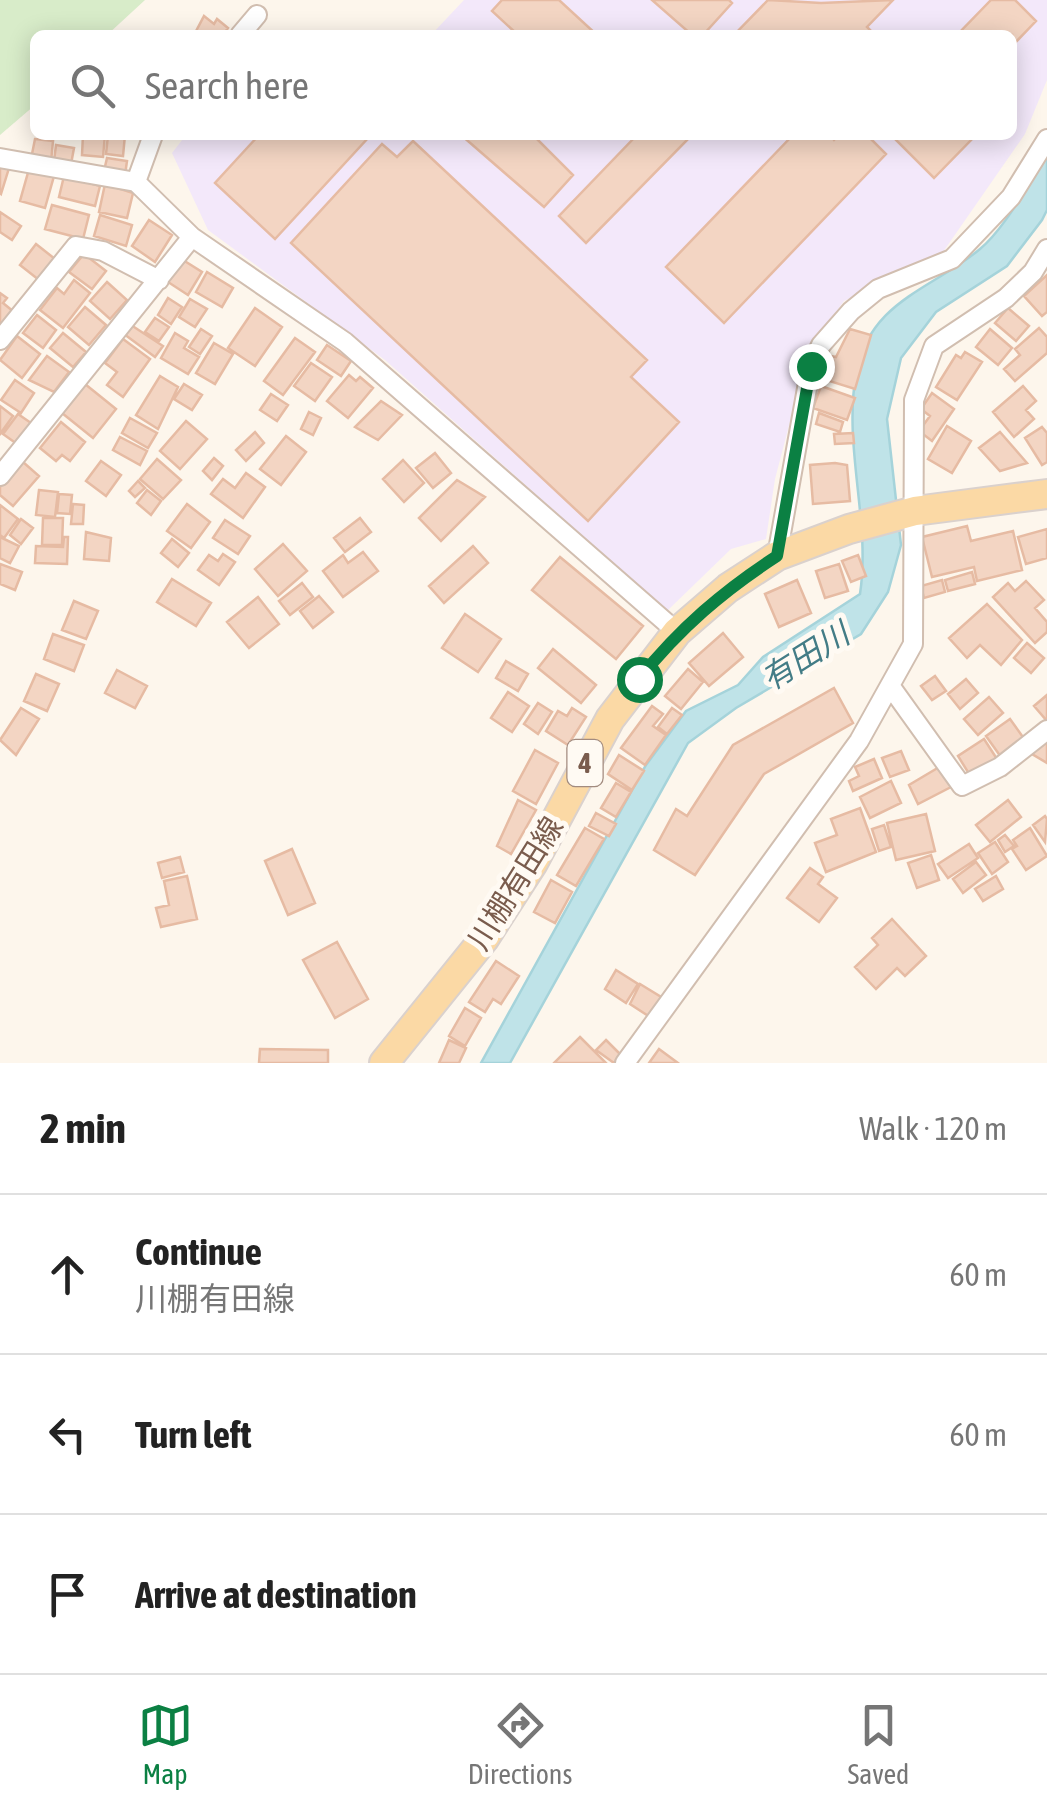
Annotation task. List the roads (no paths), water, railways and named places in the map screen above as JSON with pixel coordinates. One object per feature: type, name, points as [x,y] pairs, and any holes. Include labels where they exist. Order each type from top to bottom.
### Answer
[{"type":"main road","name":"川棚有田線","points":[[384,1063],[484,939],[534,863],[610,719],[677,632],[728,588],[777,556],[849,528],[912,512],[1047,494]]},
{"type":"street","points":[[244,30],[256,14]]},
{"type":"street","points":[[777,556],[811,366],[821,345],[878,289],[952,258],[1011,196],[1047,139]]},
{"type":"street","points":[[136,182],[150,140]]},
{"type":"street","points":[[0,158],[136,182],[192,237],[344,342],[677,632]]},
{"type":"street","points":[[0,476],[192,237]]},
{"type":"street","points":[[0,340],[76,246],[103,251],[159,280]]},
{"type":"street","points":[[626,1063],[787,844],[892,687],[913,644],[914,400],[920,373],[934,346],[1006,298],[1033,272],[1047,249]]},
{"type":"street","points":[[892,687],[962,786],[1000,767],[1047,730]]},
{"type":"water","name":"有田川","points":[[1047,157],[1047,210],[1042,220],[1007,266],[936,312],[901,358],[887,419],[901,545],[888,592],[861,634],[736,708],[688,743],[510,1063],[481,1063],[646,765],[686,711],[738,685],[763,657],[860,594],[862,539],[853,402],[863,349],[888,313],[990,240]]}]
